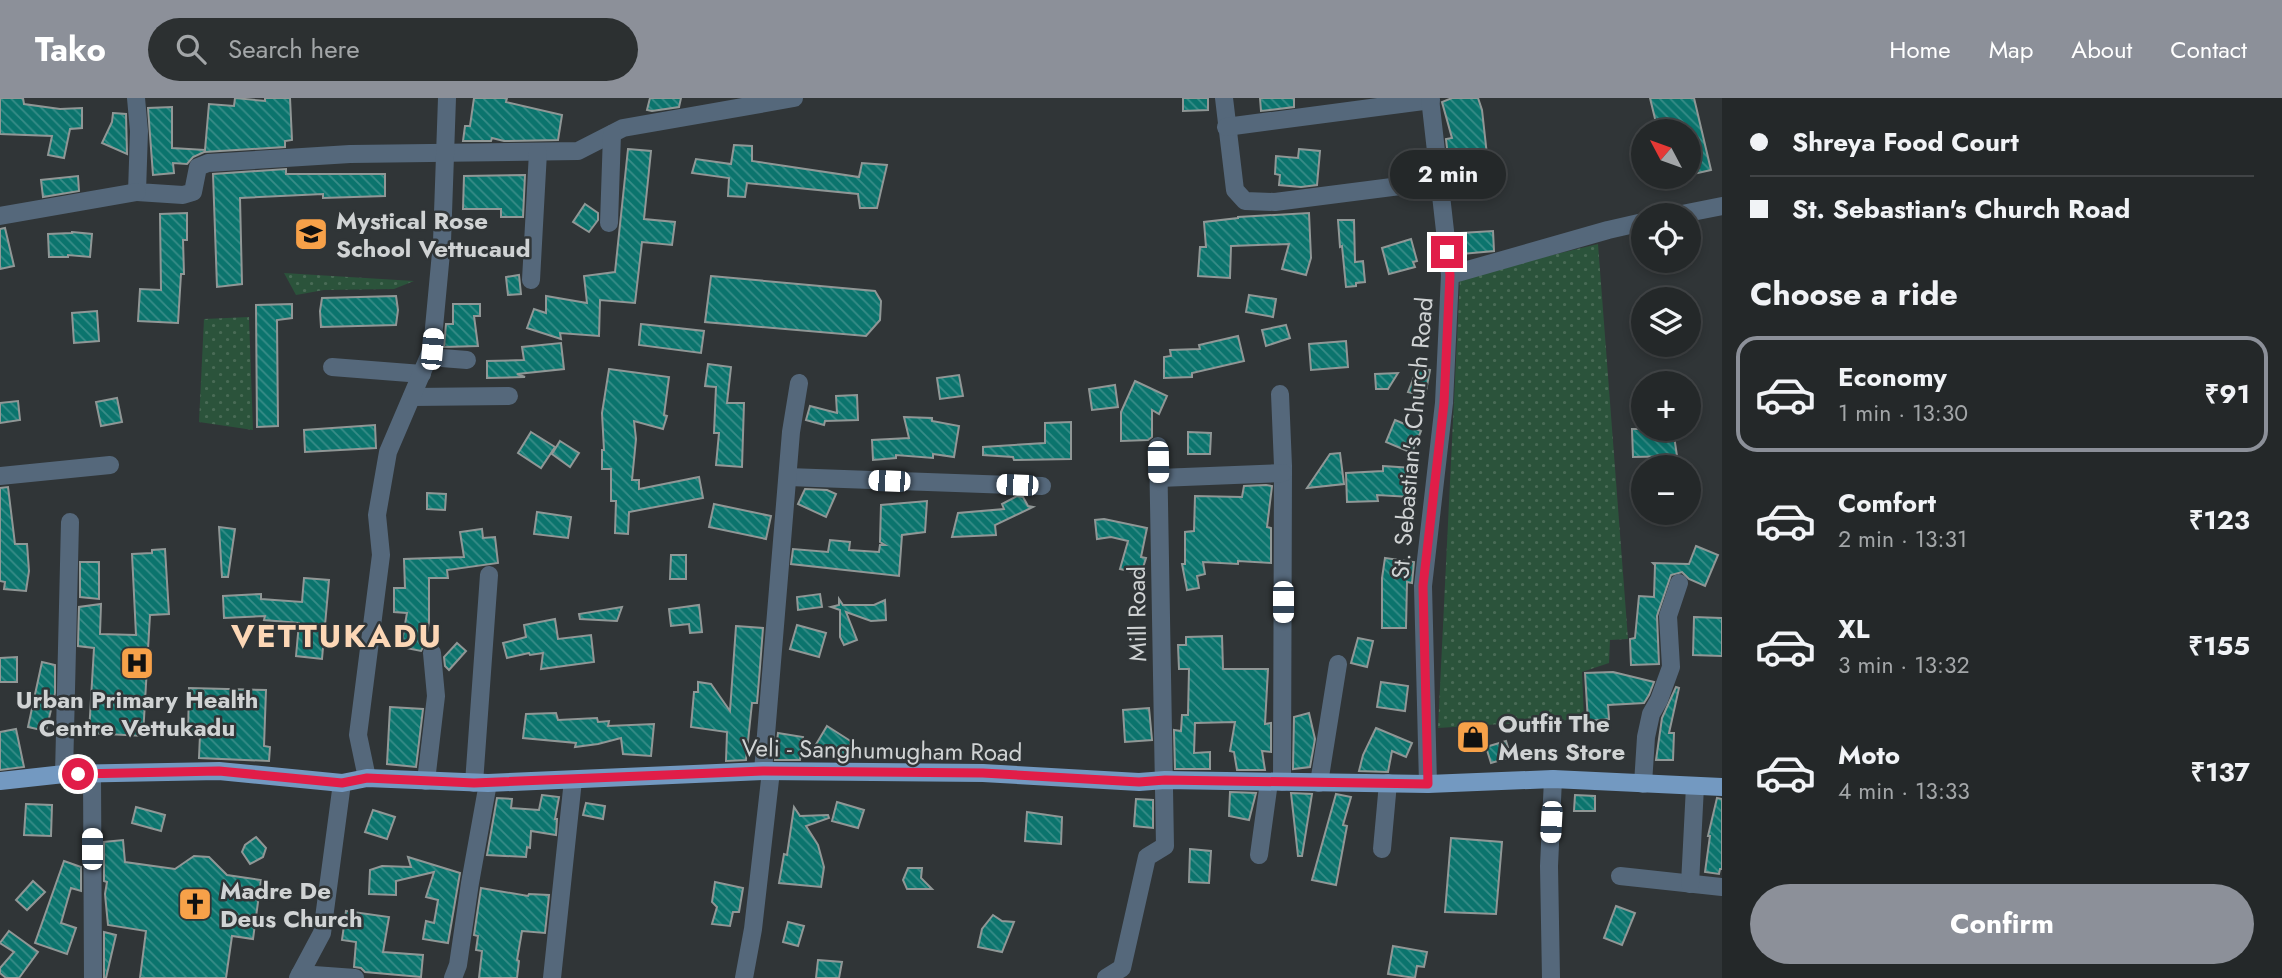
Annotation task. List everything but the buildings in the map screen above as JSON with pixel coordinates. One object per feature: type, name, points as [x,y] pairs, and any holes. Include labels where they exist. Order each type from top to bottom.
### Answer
[{"type":"main road","name":"Veli - Sanghumugham Road","points":[[0,781],[64,774],[219,771],[342,783],[367,778],[481,783],[767,771],[983,773],[1139,782],[1165,780],[1428,784],[1553,779],[1722,787]]},
{"type":"street","points":[[136,98],[139,131],[136,192]]},
{"type":"street","points":[[367,778],[358,735],[381,555],[377,514],[388,452],[432,349],[442,242],[447,98]]},
{"type":"street","points":[[0,216],[136,192],[183,195],[193,192],[198,167],[208,163],[350,154],[578,151],[624,128],[741,103],[794,98]]},
{"type":"street","points":[[1224,98],[1235,190],[1245,201],[1275,202],[1439,181]]},
{"type":"street","points":[[1226,127],[1431,99]]},
{"type":"street","name":"St. Sebastian's Church Road","points":[[1428,784],[1423,586],[1444,403],[1450,275],[1431,99]]},
{"type":"street","points":[[609,223],[612,134]]},
{"type":"street","points":[[531,280],[538,152]]},
{"type":"street","points":[[1701,210],[1722,206]]},
{"type":"street","points":[[1450,275],[1631,225]]},
{"type":"street","points":[[332,367],[425,365],[467,360]]},
{"type":"street","points":[[744,978],[753,929],[791,432],[799,383]]},
{"type":"street","points":[[1259,855],[1275,782],[1283,473],[1280,394]]},
{"type":"street","points":[[412,397],[509,396]]},
{"type":"street","name":"Mill Road","points":[[1107,978],[1122,968],[1147,857],[1165,846],[1158,446]]},
{"type":"street","points":[[0,475],[110,465]]},
{"type":"street","points":[[1159,478],[1283,473]]},
{"type":"street","points":[[788,477],[1042,486]]},
{"type":"street","points":[[64,774],[70,522]]},
{"type":"street","points":[[453,978],[458,965],[470,883],[481,783],[489,575]]},
{"type":"street","points":[[1643,783],[1646,737],[1651,714],[1671,667],[1668,616],[1679,583]]},
{"type":"street","points":[[426,781],[436,696],[432,653]]},
{"type":"street","points":[[1319,783],[1338,664]]},
{"type":"street","points":[[92,774],[93,978]]},
{"type":"street","points":[[1551,978],[1549,866],[1553,779]]},
{"type":"street","points":[[552,978],[573,780]]},
{"type":"street","points":[[342,783],[322,933],[299,976],[355,978]]},
{"type":"street","points":[[1382,849],[1388,783]]},
{"type":"street","points":[[1690,884],[1696,786]]},
{"type":"street","points":[[1620,876],[1722,887]]},
{"type":"green space","points":[[1598,244],[1628,639],[1610,640],[1609,663],[1582,672],[1584,719],[1438,728],[1460,277]]},
{"type":"green space","points":[[284,273],[414,281],[394,289],[324,290],[296,295]]},
{"type":"green space","points":[[249,317],[253,430],[199,422],[204,319]]},
{"type":"place","name":"Mystical Rose School Vettucaud","points":[[311,234]]},
{"type":"place","name":"Urban Primary Health Centre Vettukadu","points":[[137,663]]},
{"type":"place","name":"Outfit The Mens Store","points":[[1473,737]]},
{"type":"place","name":"Madre De Deus Church","points":[[195,904]]},
{"type":"district","name":"VETTUKADU","points":[[337,636]]},
{"type":"route","points":[[78,774],[219,771],[342,783],[367,778],[474,783],[763,771],[983,773],[1139,782],[1165,780],[1428,784],[1423,586],[1444,403],[1450,275],[1447,252]]}]
